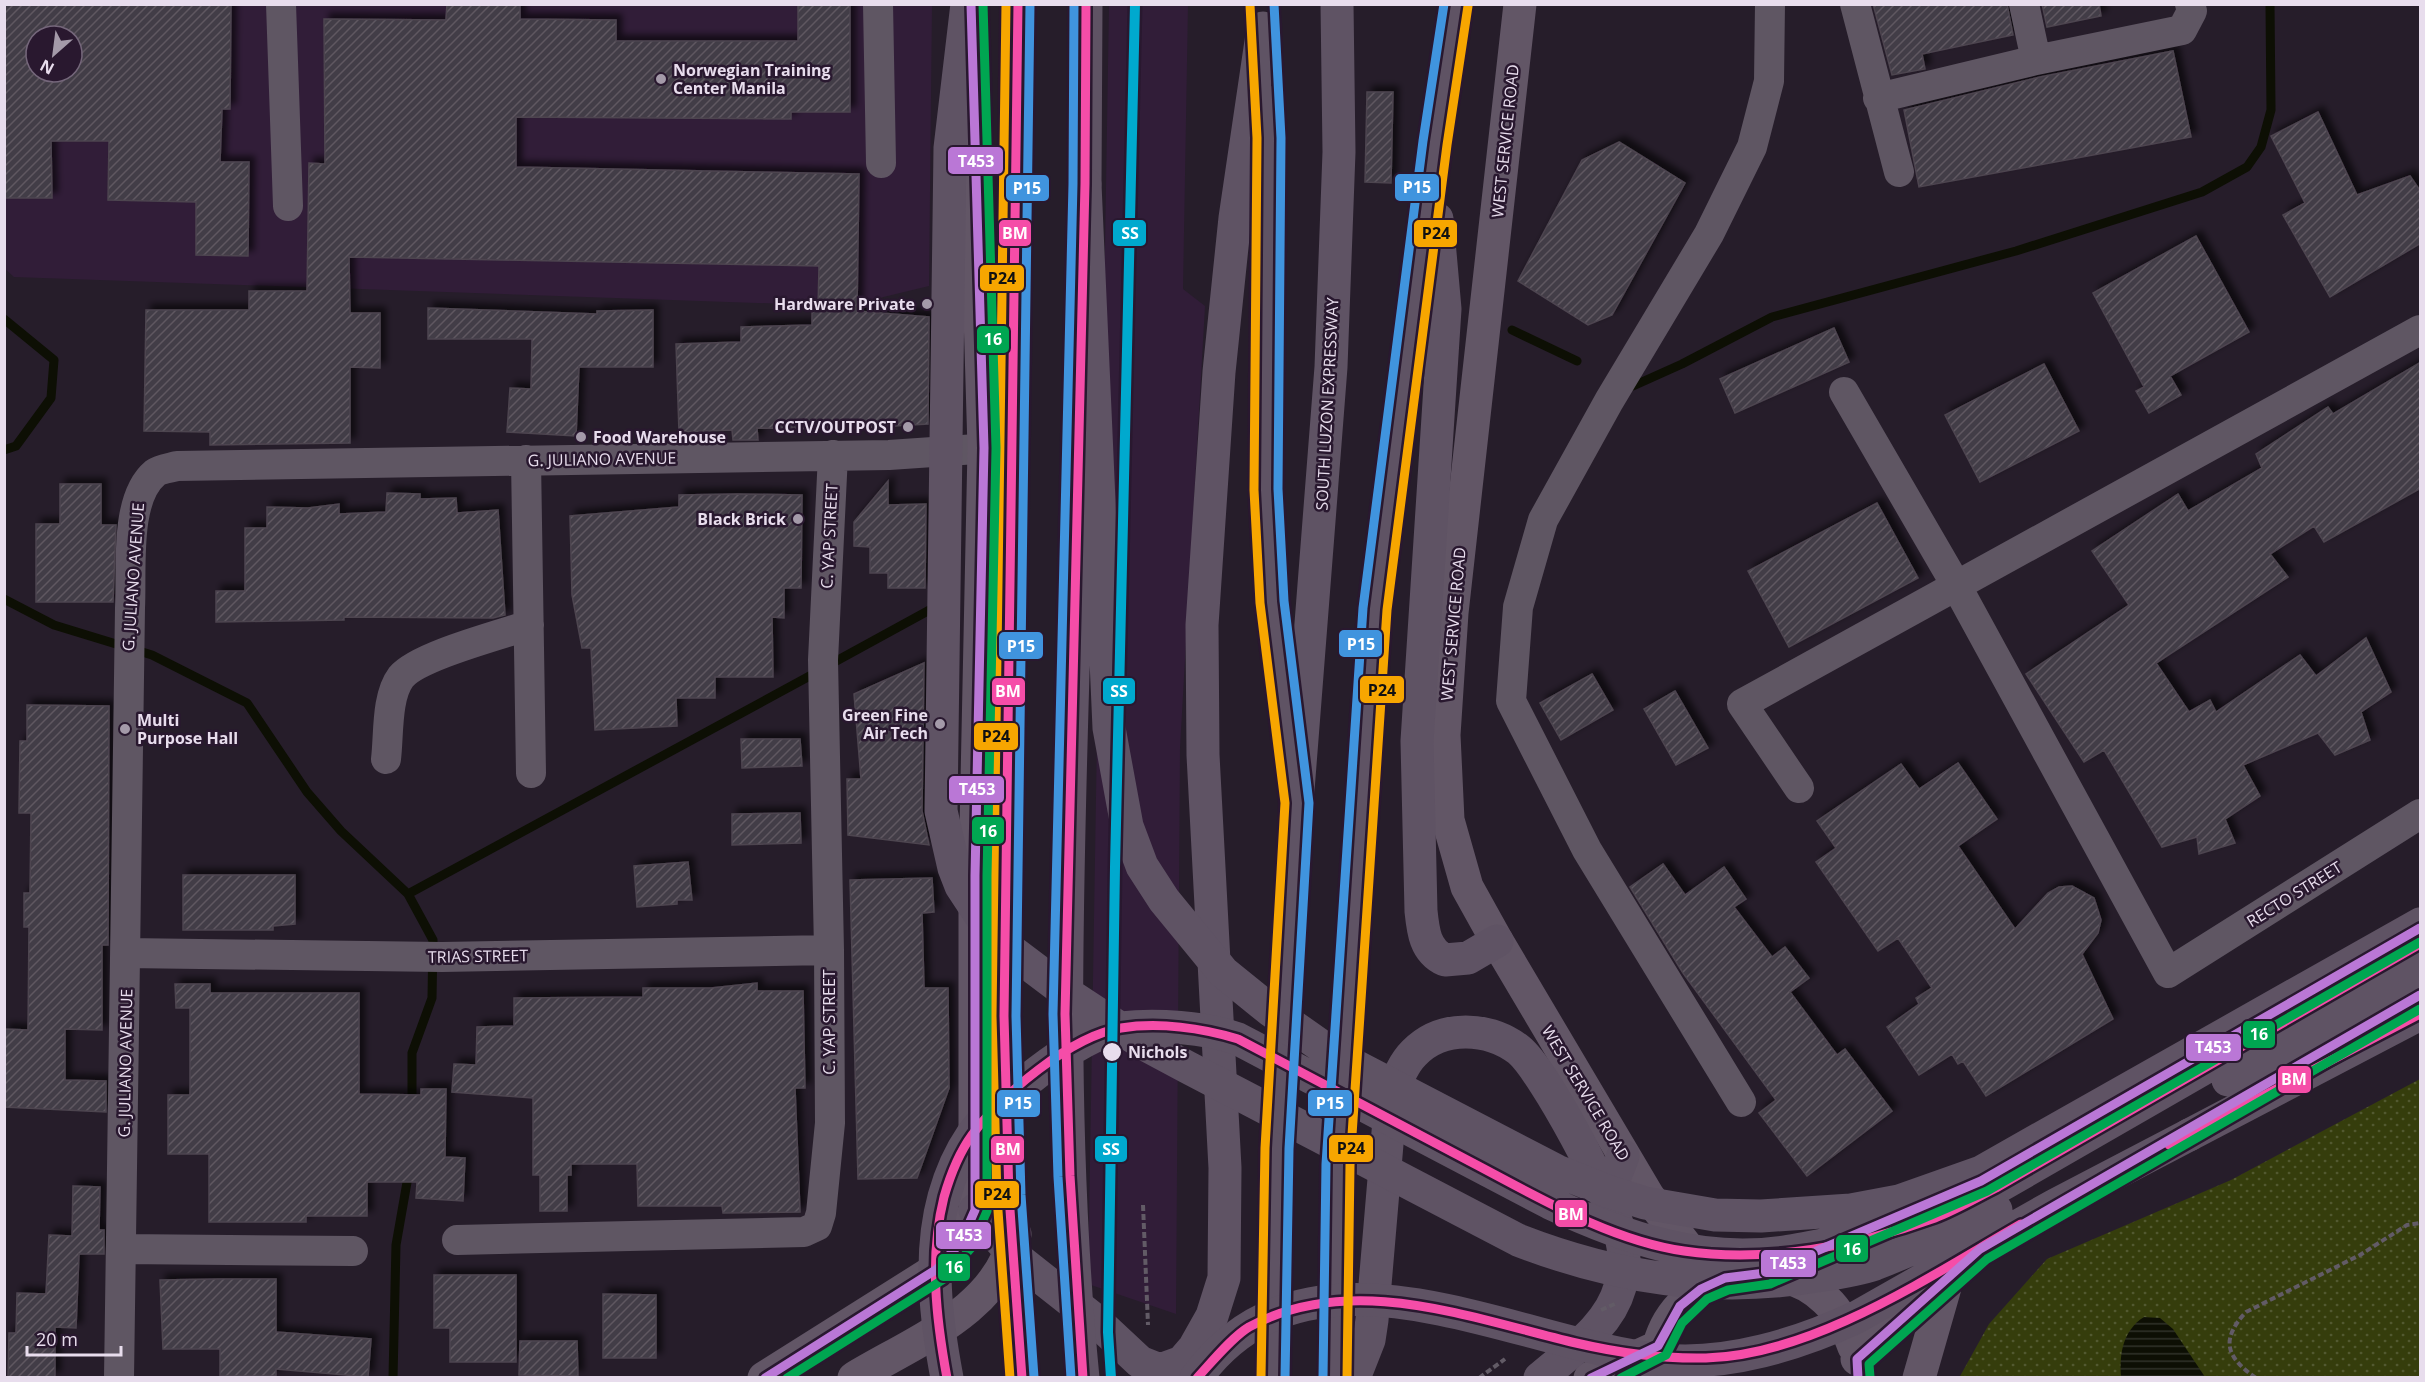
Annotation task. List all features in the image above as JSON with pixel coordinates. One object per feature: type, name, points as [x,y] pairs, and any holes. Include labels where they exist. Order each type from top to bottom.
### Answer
[{"type":"highway","points":[[969,4],[951,148],[941,811],[954,868],[961,886],[984,921],[1010,950],[1101,1017],[1187,1067],[1518,1240],[1562,1257],[1651,1278],[1740,1285],[1778,1282],[1873,1264],[1945,1235],[1996,1210],[2421,973]]},
{"type":"highway","points":[[1016,4],[1004,1016],[1009,1196],[1022,1377]]},
{"type":"highway","points":[[1083,1377],[1070,1176],[1065,1014],[1085,184],[1086,4]]},
{"type":"highway","name":"SOUTH LUZON EXPRESSWAY","points":[[1273,1377],[1276,1149],[1297,804],[1331,367],[1339,152],[1337,4]]},
{"type":"highway","points":[[1335,1377],[1338,1165],[1375,609],[1456,4]]},
{"type":"highway","points":[[1010,1253],[1095,1320],[1140,1362],[1160,1370],[1182,1362],[1194,1348],[1212,1316],[1224,1278],[1225,1168],[1203,744],[1202,625],[1219,372],[1234,218],[1262,16]]},
{"type":"highway","name":"SOUTH LUZON EXPRESSWAY","points":[[1262,16],[1269,138],[1266,489],[1272,602],[1297,804]]},
{"type":"highway","points":[[1431,179],[1442,244],[1445,309],[1417,741],[1421,911],[1424,937],[1429,947],[1446,960],[1468,958],[1497,941]]},
{"type":"highway","points":[[1085,184],[1109,728],[1127,826],[1142,866],[1164,900],[1216,964],[1270,1010],[1334,1054],[1557,1171],[1645,1203],[1715,1215],[1761,1216],[1851,1210],[1899,1201],[1981,1172],[2421,924]]},
{"type":"highway","points":[[947,1377],[938,1324],[936,1246],[943,1199],[958,1159],[985,1119],[1026,1081],[1071,1050],[1119,1028],[1219,1032],[1238,1039],[1550,1203],[1611,1230],[1683,1251],[1712,1254],[1782,1252],[1883,1234],[1946,1212],[2005,1183],[2421,944]]},
{"type":"highway","points":[[1196,1377],[1220,1349],[1253,1325],[1290,1309],[1349,1299],[1391,1300],[1440,1309],[1606,1350],[1664,1360],[1739,1355],[1786,1343],[1857,1317],[2055,1205],[2421,1014]]},
{"type":"highway","points":[[1354,1377],[1368,1340],[1372,1320],[1391,1097],[1405,1064],[1426,1043],[1457,1032],[1474,1032],[1505,1042],[1518,1050],[1542,1078],[1610,1205],[1620,1233],[1625,1262],[1617,1298],[1598,1326],[1540,1377]]},
{"type":"highway","points":[[1610,1205],[1623,1156]]},
{"type":"highway","points":[[1610,1205],[1659,1234]]},
{"type":"highway","points":[[975,1210],[1010,1253],[1124,1377]]},
{"type":"main road","points":[[764,1377],[938,1269],[961,1242],[975,1210],[975,876],[984,448],[969,4]]},
{"type":"main road","points":[[854,1377],[972,1306],[994,1281],[1010,1253],[1018,1200],[1024,446],[1016,4]]},
{"type":"main road","name":"WEST SERVICE ROAD","points":[[1520,4],[1453,601],[1444,735],[1448,820],[1467,887],[1623,1156],[1648,1196],[1690,1251],[1720,1279]]},
{"type":"main road","points":[[1765,1273],[1982,1181],[2421,928]]},
{"type":"main road","points":[[1858,1368],[1948,1277],[1980,1249],[2421,995]]},
{"type":"main road","points":[[1648,1196],[1734,1215],[1823,1214],[1919,1207]]},
{"type":"main road","name":"WEST SERVICE ROAD","points":[[1648,1196],[1667,1263],[1674,1314]]},
{"type":"main road","points":[[1590,1377],[1657,1362],[1674,1314],[1695,1293],[1720,1279],[1742,1273],[1765,1273],[1798,1281],[1826,1299],[1847,1326],[1858,1368]]},
{"type":"main road","points":[[1919,1377],[1948,1277]]},
{"type":"street","points":[[281,4],[288,206]]},
{"type":"street","points":[[878,4],[881,163]]},
{"type":"street","points":[[1741,1102],[1587,850],[1511,701],[1518,607],[1543,520],[1609,401],[1709,234],[1752,147],[1769,81],[1770,4]]},
{"type":"street","points":[[1855,4],[1899,172]]},
{"type":"street","points":[[2024,4],[2036,60]]},
{"type":"street","points":[[1878,98],[2036,60],[2182,30],[2192,11],[2190,4]]},
{"type":"street","points":[[1799,788],[1742,704],[2421,330]]},
{"type":"street","points":[[1844,393],[1956,585]]},
{"type":"street","name":"G. JULIANO AVENUE","points":[[119,1377],[130,608],[134,512],[140,491],[156,472],[177,466],[833,455],[1024,446]]},
{"type":"street","name":"C. YAP STREET","points":[[457,1240],[804,1232],[817,1226],[821,1213],[830,1123],[823,660],[833,455]]},
{"type":"street","points":[[526,460],[531,773]]},
{"type":"street","name":"RECTO STREET","points":[[1956,585],[2168,973],[2421,814]]},
{"type":"street","points":[[386,759],[392,698],[400,678],[416,664],[529,625]]},
{"type":"street","name":"TRIAS STREET","points":[[126,953],[442,957],[829,950]]},
{"type":"street","points":[[122,1249],[353,1251]]},
{"type":"path","points":[[1143,1206],[1147,1322],[1160,1370]]},
{"type":"path","points":[[2256,1377],[2237,1364],[2230,1348],[2232,1328],[2246,1312],[2360,1255],[2407,1225],[2421,1223]]},
{"type":"shaded area","points":[[4,5],[932,5],[929,286],[846,306],[14,277],[4,268]]},
{"type":"shaded area","points":[[1109,5],[1188,5],[1183,289],[1205,306],[1180,748],[1176,1314],[1088,1284]]},
{"type":"shaded area","points":[[2144,1317],[2160,1318],[2173,1329],[2205,1377],[2121,1377],[2124,1343],[2131,1329]]},
{"type":"green space","points":[[2420,1079],[2420,1377],[1959,1378],[1989,1324],[2047,1259],[2231,1180]]},
{"type":"building","points":[[4,4],[231,4],[230,109],[222,109],[220,162],[249,162],[248,256],[196,255],[196,202],[108,200],[109,141],[51,141],[52,198],[4,198]]},
{"type":"building","points":[[447,4],[520,4],[520,19],[616,20],[616,41],[798,41],[798,4],[850,4],[850,112],[791,112],[791,119],[516,117],[516,167],[859,174],[857,311],[929,317],[928,424],[841,429],[757,428],[758,440],[733,440],[732,430],[679,432],[676,344],[741,342],[741,327],[812,325],[812,310],[818,309],[819,266],[349,257],[350,313],[380,313],[380,368],[350,367],[350,443],[210,445],[210,432],[144,431],[146,310],[249,310],[249,291],[307,291],[309,163],[325,164],[324,19],[446,20]]},
{"type":"building","points":[[1873,4],[2007,4],[2013,35],[1922,54],[1925,69],[1892,75]]},
{"type":"building","points":[[2042,4],[2099,4],[2101,16],[2047,27]]},
{"type":"building","points":[[2173,51],[2191,137],[1919,187],[1904,110],[2040,77]]},
{"type":"building","points":[[1367,92],[1393,92],[1391,183],[1365,182]]},
{"type":"building","points":[[2318,112],[2357,195],[2410,176],[2421,192],[2421,243],[2330,297],[2283,215],[2305,203],[2271,136]]},
{"type":"building","points":[[1619,142],[1685,183],[1612,315],[1588,325],[1518,281],[1582,160]]},
{"type":"building","points":[[2196,236],[2249,332],[2170,376],[2181,395],[2149,413],[2136,391],[2144,387],[2093,293]]},
{"type":"building","points":[[428,308],[597,314],[597,311],[653,310],[653,367],[579,367],[576,436],[507,432],[510,388],[531,389],[532,339],[428,339]]},
{"type":"building","points":[[1834,328],[1849,362],[1735,413],[1720,379]]},
{"type":"building","points":[[2421,362],[2421,488],[2324,542],[2314,526],[2270,554],[2288,577],[2156,663],[2189,712],[2210,700],[2216,712],[2300,655],[2316,676],[2366,638],[2391,692],[2361,712],[2370,740],[2335,755],[2318,733],[2243,765],[2260,796],[2225,819],[2235,843],[2199,854],[2197,837],[2162,847],[2104,750],[2084,762],[2026,674],[2129,605],[2092,551],[2178,494],[2188,511],[2262,468],[2256,454],[2328,407],[2333,414]]},
{"type":"building","points":[[2044,364],[2079,431],[1980,482],[1945,415]]},
{"type":"building","points":[[888,481],[888,505],[926,504],[925,588],[888,588],[888,573],[870,573],[870,547],[854,546],[854,522]]},
{"type":"building","points":[[60,484],[101,484],[101,525],[116,525],[113,602],[36,602],[36,524],[60,524]]},
{"type":"building","points":[[387,493],[420,494],[420,499],[456,498],[457,513],[498,510],[505,615],[493,618],[344,617],[344,620],[216,622],[216,591],[245,591],[245,528],[267,528],[267,507],[308,508],[339,504],[339,514],[386,512]]},
{"type":"building","points":[[679,495],[802,495],[801,588],[784,588],[784,618],[772,617],[773,677],[715,677],[715,698],[676,698],[677,726],[595,730],[591,648],[582,648],[572,595],[570,516],[679,507]]},
{"type":"building","points":[[1877,503],[1918,578],[1789,647],[1748,571]]},
{"type":"building","points":[[924,663],[922,811],[929,845],[848,835],[847,779],[861,779],[854,694]]},
{"type":"building","points":[[1592,674],[1613,710],[1561,740],[1540,703]]},
{"type":"building","points":[[1675,691],[1708,748],[1676,765],[1644,709]]},
{"type":"building","points":[[27,705],[109,706],[108,945],[102,945],[102,1030],[65,1029],[65,1080],[106,1081],[106,1112],[4,1107],[4,1029],[28,1030],[29,927],[24,927],[24,893],[30,893],[31,813],[19,813],[20,741],[27,741]]},
{"type":"building","points":[[741,739],[800,739],[802,766],[742,768]]},
{"type":"building","points":[[1958,763],[1997,819],[1958,846],[2015,929],[2048,893],[2059,887],[2072,886],[2094,898],[2101,920],[2098,933],[2082,954],[2113,1019],[1986,1096],[1963,1061],[1958,1064],[1952,1054],[1919,1075],[1887,1027],[1919,1004],[1916,998],[1932,988],[1898,938],[1878,951],[1816,862],[1836,848],[1817,821],[1901,764],[1919,789]]},
{"type":"building","points":[[800,813],[801,843],[732,845],[732,814]]},
{"type":"building","points":[[688,862],[692,900],[677,900],[677,904],[637,907],[634,866]]},
{"type":"building","points":[[1663,864],[1685,895],[1724,867],[1746,899],[1734,907],[1772,957],[1785,947],[1809,978],[1790,992],[1837,1055],[1845,1049],[1892,1111],[1807,1176],[1759,1113],[1776,1100],[1683,973],[1630,887]]},
{"type":"building","points":[[183,875],[295,875],[295,924],[273,926],[273,930],[183,930]]},
{"type":"building","points":[[932,878],[934,912],[922,913],[924,988],[948,988],[949,1088],[917,1178],[858,1179],[850,880]]},
{"type":"building","points":[[757,983],[757,991],[803,991],[805,1088],[795,1088],[800,1212],[723,1213],[722,1206],[638,1206],[637,1164],[571,1164],[571,1175],[567,1175],[567,1211],[540,1211],[540,1175],[533,1175],[533,1098],[452,1092],[454,1064],[476,1065],[477,1027],[514,1026],[514,998],[643,997],[643,988],[711,988]]},
{"type":"building","points":[[175,984],[210,984],[210,993],[359,993],[359,1094],[421,1095],[421,1089],[446,1089],[445,1157],[465,1158],[463,1201],[416,1198],[417,1182],[367,1182],[367,1216],[306,1216],[306,1222],[209,1222],[209,1154],[168,1154],[168,1095],[190,1095],[190,1008],[176,1008]]},
{"type":"building","points":[[73,1186],[100,1187],[99,1230],[104,1230],[104,1254],[79,1254],[76,1328],[55,1327],[55,1377],[8,1377],[9,1333],[16,1333],[17,1293],[46,1294],[49,1235],[72,1236]]},
{"type":"building","points":[[434,1275],[516,1275],[516,1362],[450,1362],[450,1328],[434,1328]]},
{"type":"building","points":[[276,1279],[276,1332],[371,1339],[368,1377],[276,1369],[276,1376],[220,1376],[220,1349],[163,1349],[160,1280]]},
{"type":"building","points":[[603,1294],[656,1295],[656,1358],[603,1358]]},
{"type":"building","points":[[520,1341],[577,1341],[578,1376],[519,1375]]},
{"type":"waterway","points":[[1633,386],[1682,364],[1772,317],[2016,251],[2202,192],[2247,167],[2261,147],[2271,110],[2270,4]]},
{"type":"waterway","points":[[4,319],[54,360],[51,398],[16,446],[4,450]]},
{"type":"waterway","points":[[1512,330],[1577,361]]},
{"type":"waterway","points":[[4,599],[54,625],[152,655],[247,703],[307,792],[341,831],[408,894],[433,940],[432,998],[412,1053],[412,1107]]},
{"type":"waterway","points":[[829,665],[935,607]]},
{"type":"waterway","points":[[408,894],[817,672]]},
{"type":"waterway","points":[[393,1378],[396,1245],[409,1171]]},
{"type":"transit line","name":"T453","points":[[765,1378],[937,1269],[961,1242],[975,1210],[975,876],[984,448],[971,4]]},
{"type":"transit line","name":"16","points":[[787,1378],[944,1279],[971,1248],[987,1211],[987,876],[996,448],[983,4]]},
{"type":"transit line","name":"P24","points":[[1006,4],[992,1016],[997,1197],[1010,1378]]},
{"type":"transit line","name":"BM","points":[[1018,4],[1004,1016],[1009,1196],[1022,1378]]},
{"type":"transit line","name":"P15","points":[[1030,4],[1016,1016],[1021,1195],[1034,1377]]},
{"type":"transit line","name":"P15","points":[[1071,1378],[1058,1177],[1053,1014],[1073,184],[1074,4]]},
{"type":"transit line","name":"BM","points":[[1083,1378],[1070,1176],[1065,1014],[1085,184],[1086,4]]},
{"type":"transit line","name":"SS","points":[[1111,1378],[1108,1332],[1115,867],[1135,4]]},
{"type":"transit line","name":"P15","points":[[1274,4],[1281,138],[1278,489],[1284,601],[1309,803],[1289,1149],[1285,1378]]},
{"type":"transit line","name":"P15","points":[[1323,1378],[1326,1164],[1363,608],[1423,141],[1444,4]]},
{"type":"transit line","name":"P24","points":[[1250,5],[1257,138],[1254,490],[1260,603],[1285,803],[1265,1148],[1261,1378]]},
{"type":"transit line","name":"P24","points":[[1347,1378],[1350,1165],[1387,610],[1447,145],[1468,6]]},
{"type":"transit line","name":"T453","points":[[1591,1378],[1658,1346],[1680,1306],[1701,1289],[1725,1278],[1765,1273],[1981,1181],[2420,928]]},
{"type":"transit line","name":"16","points":[[1621,1378],[1666,1355],[1682,1323],[1707,1299],[1728,1290],[1770,1284],[1987,1191],[2420,942]]},
{"type":"transit line","name":"BM","points":[[947,1378],[937,1310],[935,1265],[939,1220],[955,1165],[972,1135],[1000,1103],[1039,1069],[1081,1042],[1101,1033],[1135,1026],[1165,1026],[1195,1029],[1238,1039],[1548,1203],[1601,1227],[1628,1237],[1684,1251],[1747,1255],[1779,1253],[1811,1250],[1875,1237],[1951,1211],[1996,1188],[2420,944]]},
{"type":"transit line","name":"T453","points":[[1858,1378],[1857,1359],[1980,1249],[2420,995]]},
{"type":"transit line","name":"16","points":[[1870,1377],[1869,1364],[1987,1259],[2420,1009]]},
{"type":"transit line","name":"BM","points":[[2169,1145],[2420,1014]]},
{"type":"transit line","name":"BM","points":[[1197,1378],[1242,1331],[1288,1311],[1329,1302],[1370,1301],[1453,1312],[1592,1347],[1641,1355],[1706,1358],[1747,1354],[1788,1343],[1829,1328],[1870,1309],[2021,1224]]},
{"type":"place","name":"Norwegian Training Center Manila","points":[[661,79]]},
{"type":"place","name":"Hardware Private","points":[[927,304]]},
{"type":"place","name":"CCTV/OUTPOST","points":[[908,427]]},
{"type":"place","name":"Food Warehouse","points":[[581,437]]},
{"type":"place","name":"Black Brick","points":[[798,519]]},
{"type":"place","name":"Green Fine Air Tech","points":[[940,724]]},
{"type":"place","name":"Multi Purpose Hall","points":[[125,729]]},
{"type":"place","name":"Nichols","points":[[1112,1052]]}]
